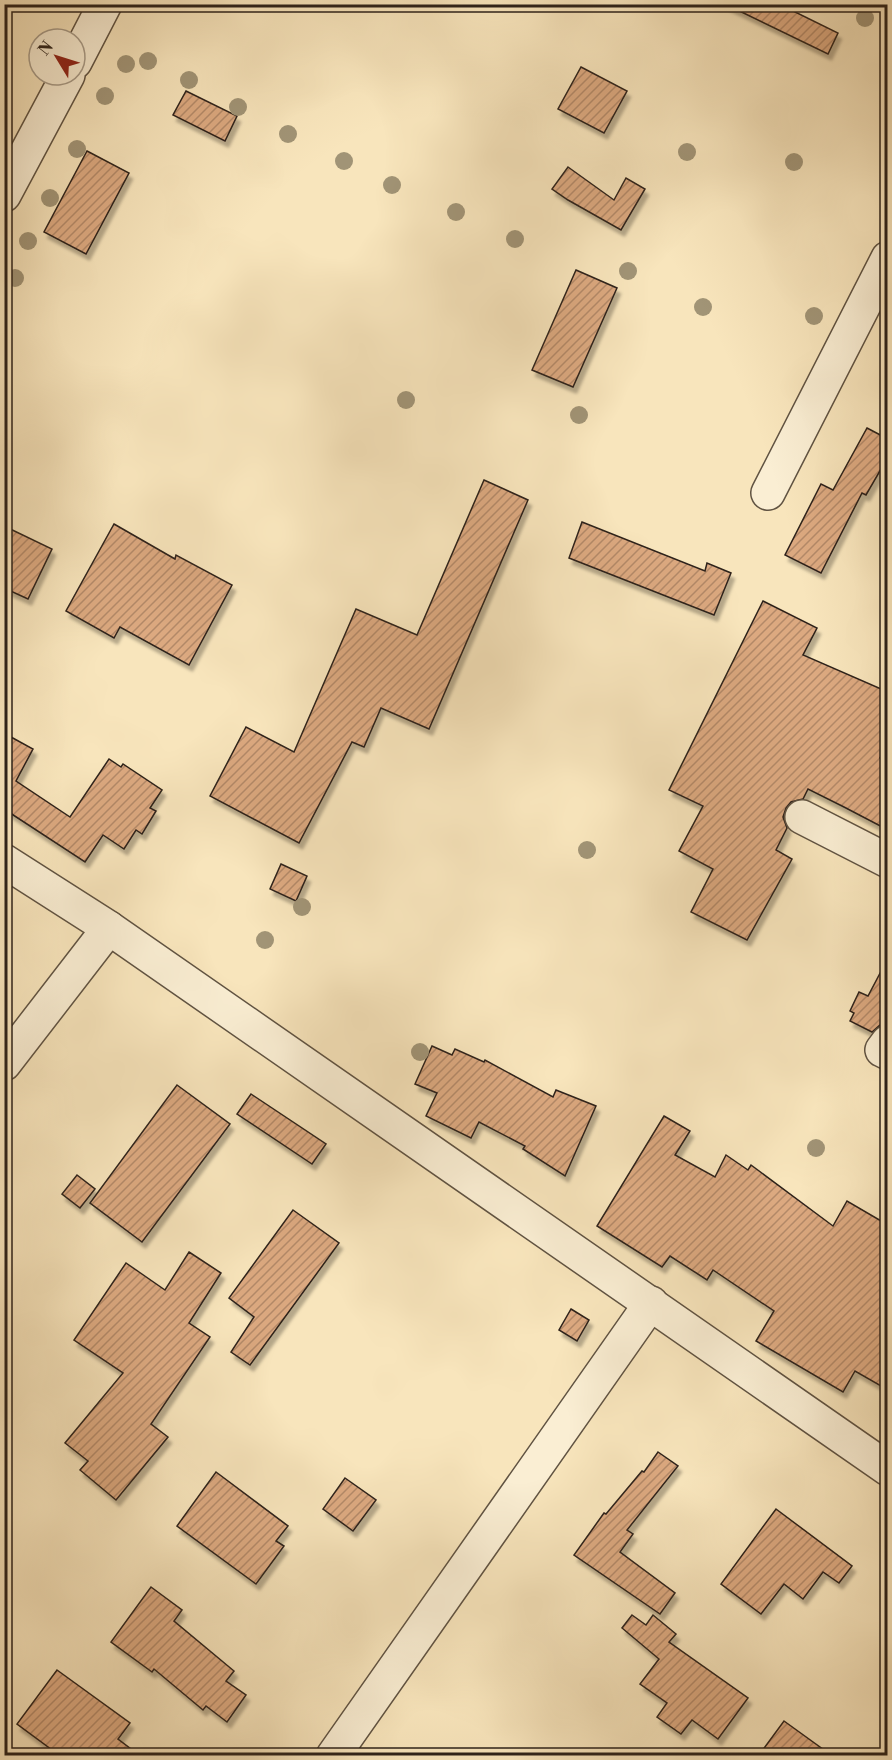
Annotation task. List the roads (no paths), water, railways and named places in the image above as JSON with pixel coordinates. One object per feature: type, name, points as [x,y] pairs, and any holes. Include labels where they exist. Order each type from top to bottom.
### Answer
[{"type":"street","points":[[87,39],[105,4]]},
{"type":"street","points":[[4,195],[62,87]]},
{"type":"street","points":[[768,493],[888,258]]},
{"type":"street","points":[[802,817],[888,861]]},
{"type":"street","points":[[4,861],[109,928],[888,1469]]},
{"type":"street","points":[[4,1064],[109,928]]},
{"type":"street","points":[[888,1042],[882,1050],[888,1053]]},
{"type":"street","points":[[347,1747],[651,1304]]}]
